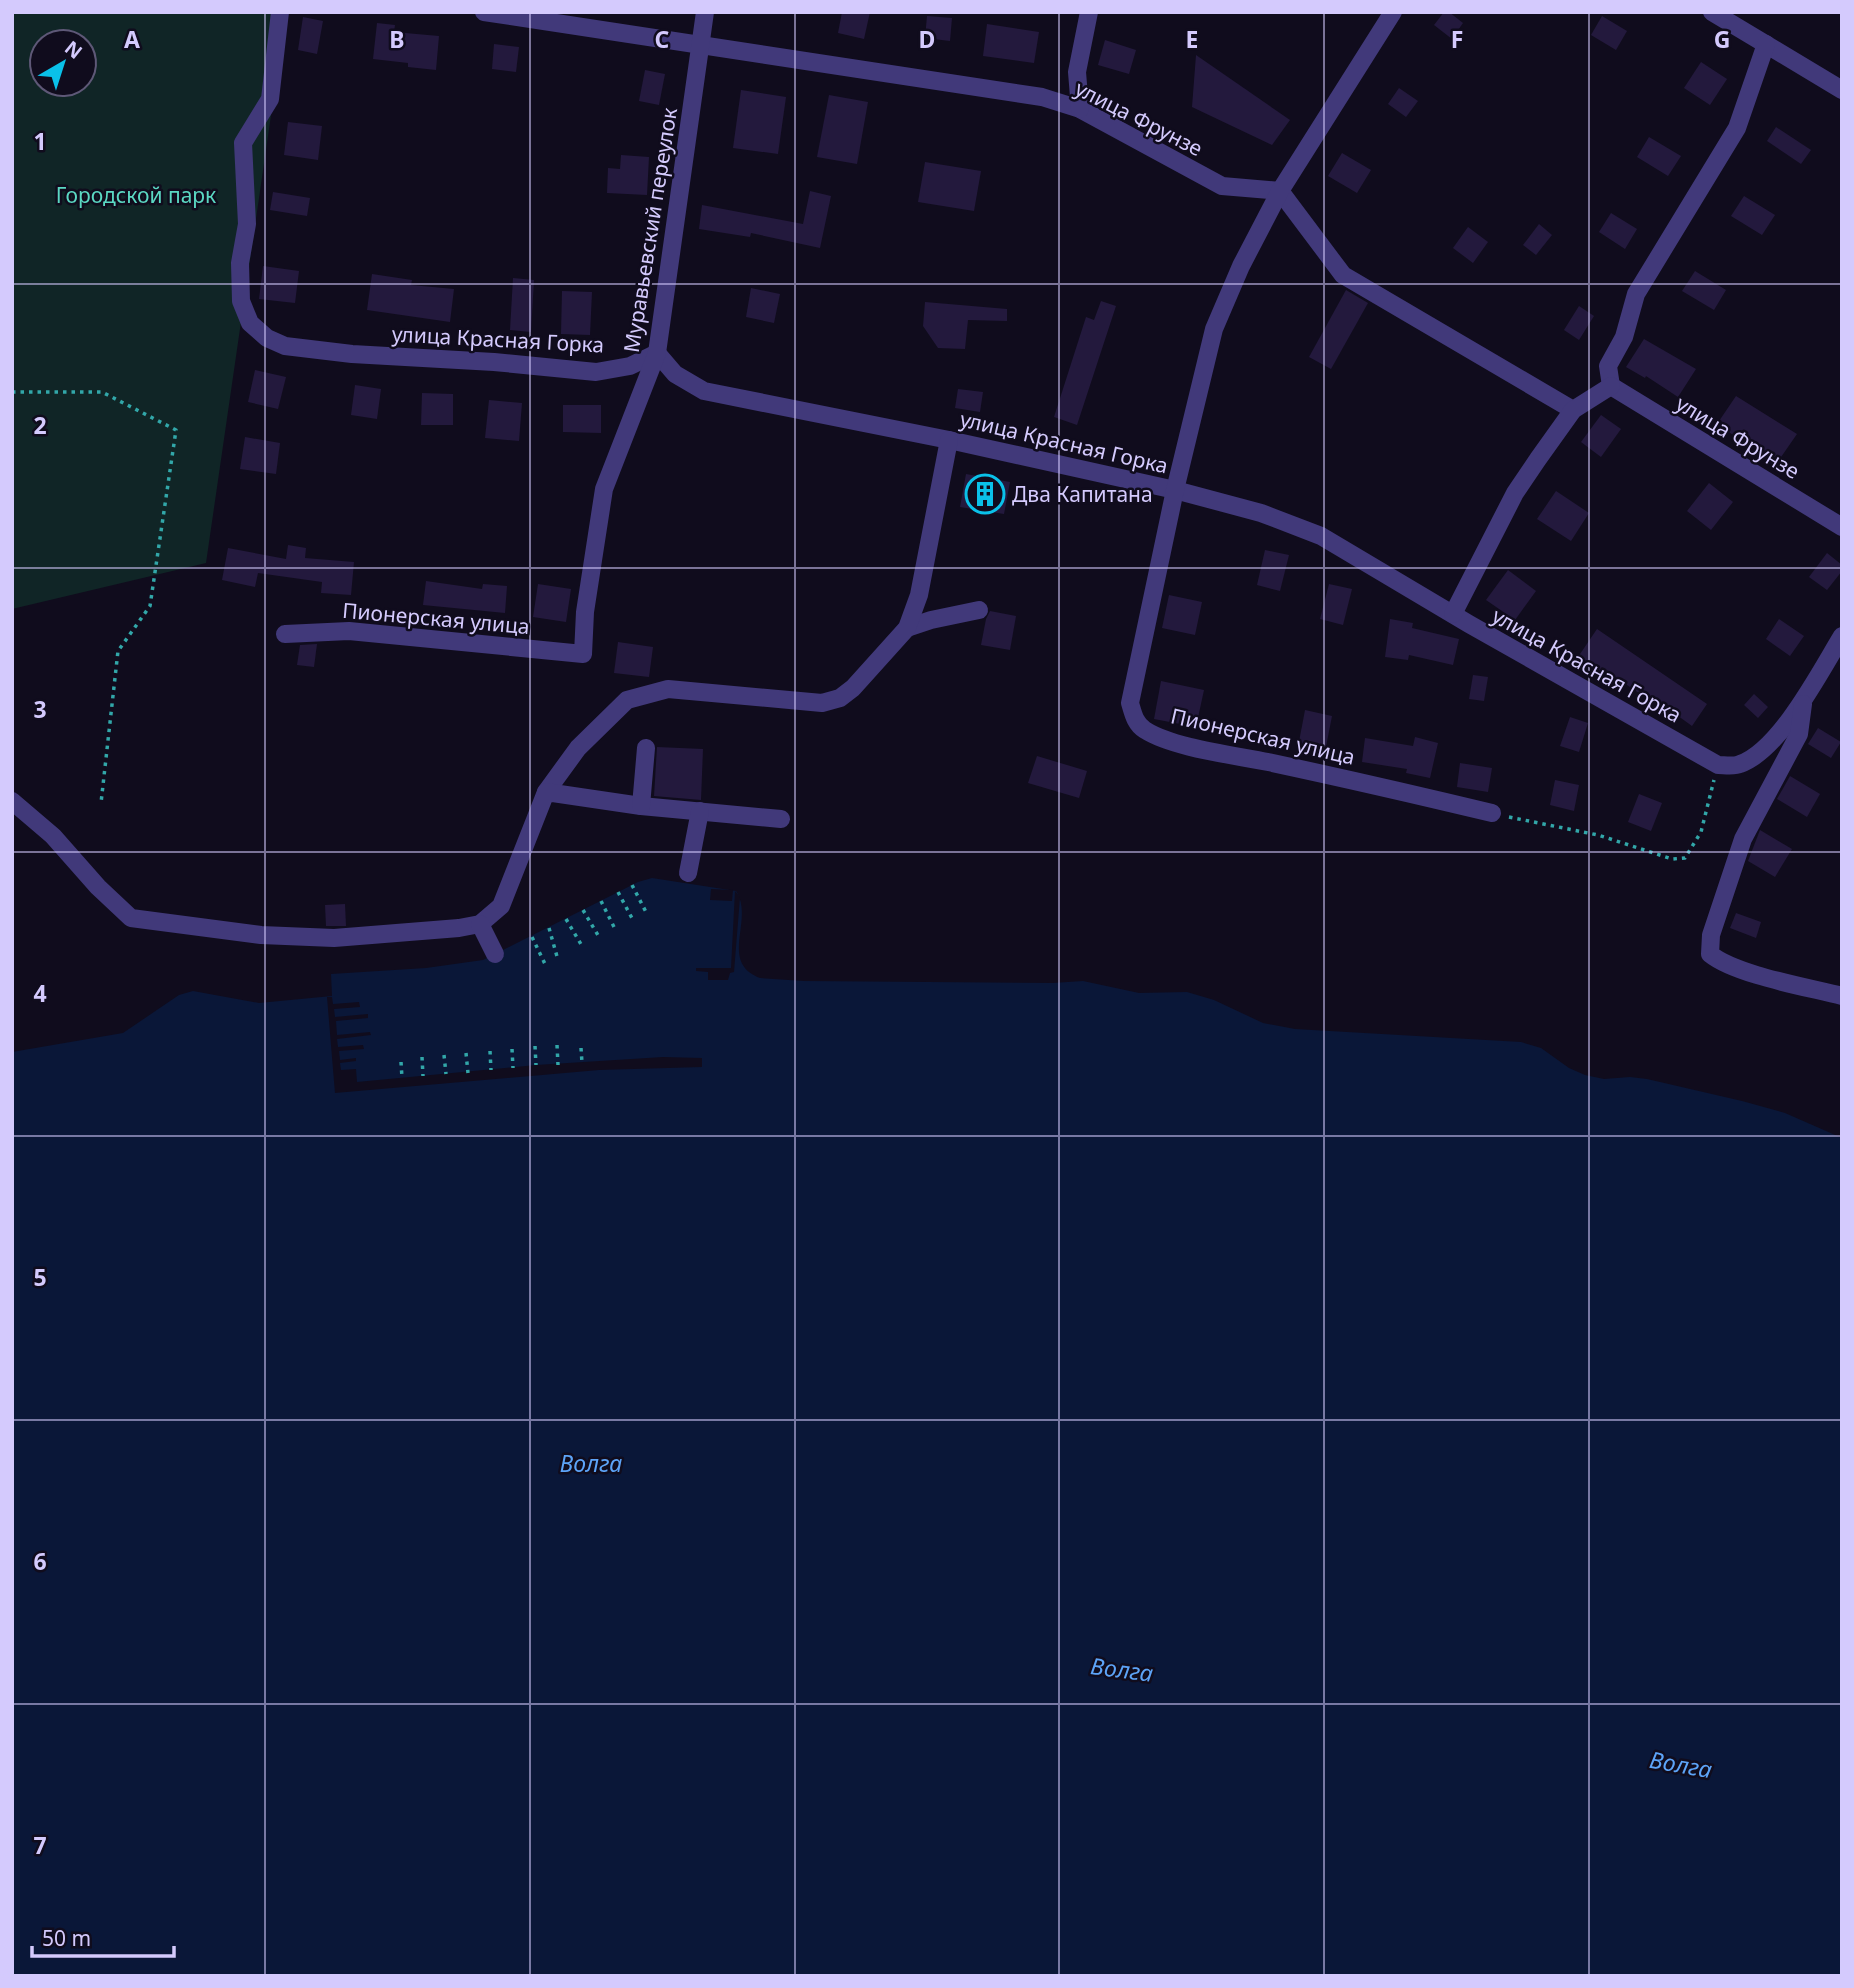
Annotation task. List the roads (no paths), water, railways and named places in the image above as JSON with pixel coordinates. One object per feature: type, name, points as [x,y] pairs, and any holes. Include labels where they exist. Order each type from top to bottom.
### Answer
[{"type":"street","name":"улица Красная Горка","points":[[280,12],[270,99],[243,143],[247,223],[240,263],[241,301],[250,323],[267,338],[285,346],[352,354],[494,362],[596,372],[630,366],[657,353],[675,374],[704,391],[949,440],[1175,490],[1261,513],[1321,536],[1718,765],[1739,765],[1771,743],[1803,700]]},
{"type":"street","name":"улица Фрунзе","points":[[484,12],[1042,97],[1080,108],[1222,186],[1280,191]]},
{"type":"street","name":"Муравьевский переулок","points":[[583,654],[586,612],[604,489],[657,353],[705,12]]},
{"type":"street","points":[[1080,108],[1077,72],[1089,12]]},
{"type":"street","name":"Пионерская улица","points":[[1393,12],[1280,191],[1241,266],[1214,329],[1175,490],[1130,703],[1134,718],[1143,729],[1160,737],[1492,813]]},
{"type":"street","points":[[1716,13],[1842,90]]},
{"type":"street","points":[[1453,614],[1516,493],[1573,410],[1611,386],[1608,366],[1624,338],[1636,295],[1737,128],[1766,44]]},
{"type":"street","points":[[1280,191],[1343,275],[1573,410]]},
{"type":"street","name":"улица Фрунзе","points":[[1611,386],[1842,527]]},
{"type":"street","points":[[12,801],[53,836],[98,887],[131,918],[261,935],[334,938],[480,924],[501,906],[546,792],[578,748],[627,700],[668,689],[822,703],[840,698],[853,688],[907,628],[919,595],[949,440]]},
{"type":"street","points":[[907,628],[979,610]]},
{"type":"street","name":"Пионерская улица","points":[[285,634],[349,631],[583,654]]},
{"type":"street","points":[[1842,636],[1803,700],[1798,734],[1743,839],[1711,935],[1710,954],[1721,963],[1842,996]]},
{"type":"street","points":[[641,806],[646,748]]},
{"type":"street","points":[[546,792],[641,806],[780,819]]},
{"type":"street","points":[[688,873],[700,811]]},
{"type":"street","points":[[480,924],[495,954]]},
{"type":"water","name":"Волга","points":[[652,878],[736,891],[741,902],[742,915],[739,951],[741,962],[748,971],[760,978],[804,981],[1083,981],[1139,993],[1187,992],[1214,1000],[1263,1023],[1295,1029],[1521,1042],[1541,1048],[1569,1068],[1585,1075],[1604,1079],[1647,1079],[1742,1101],[1785,1113],[1842,1138],[1842,1976],[12,1976],[12,1052],[123,1033],[179,995],[193,991],[259,1003],[332,996],[331,974],[426,968],[483,960],[638,882]]},
{"type":"place","name":"Два Капитана","points":[[985,494]]},
{"type":"park label","name":"Городской парк","points":[[136,195]]}]
